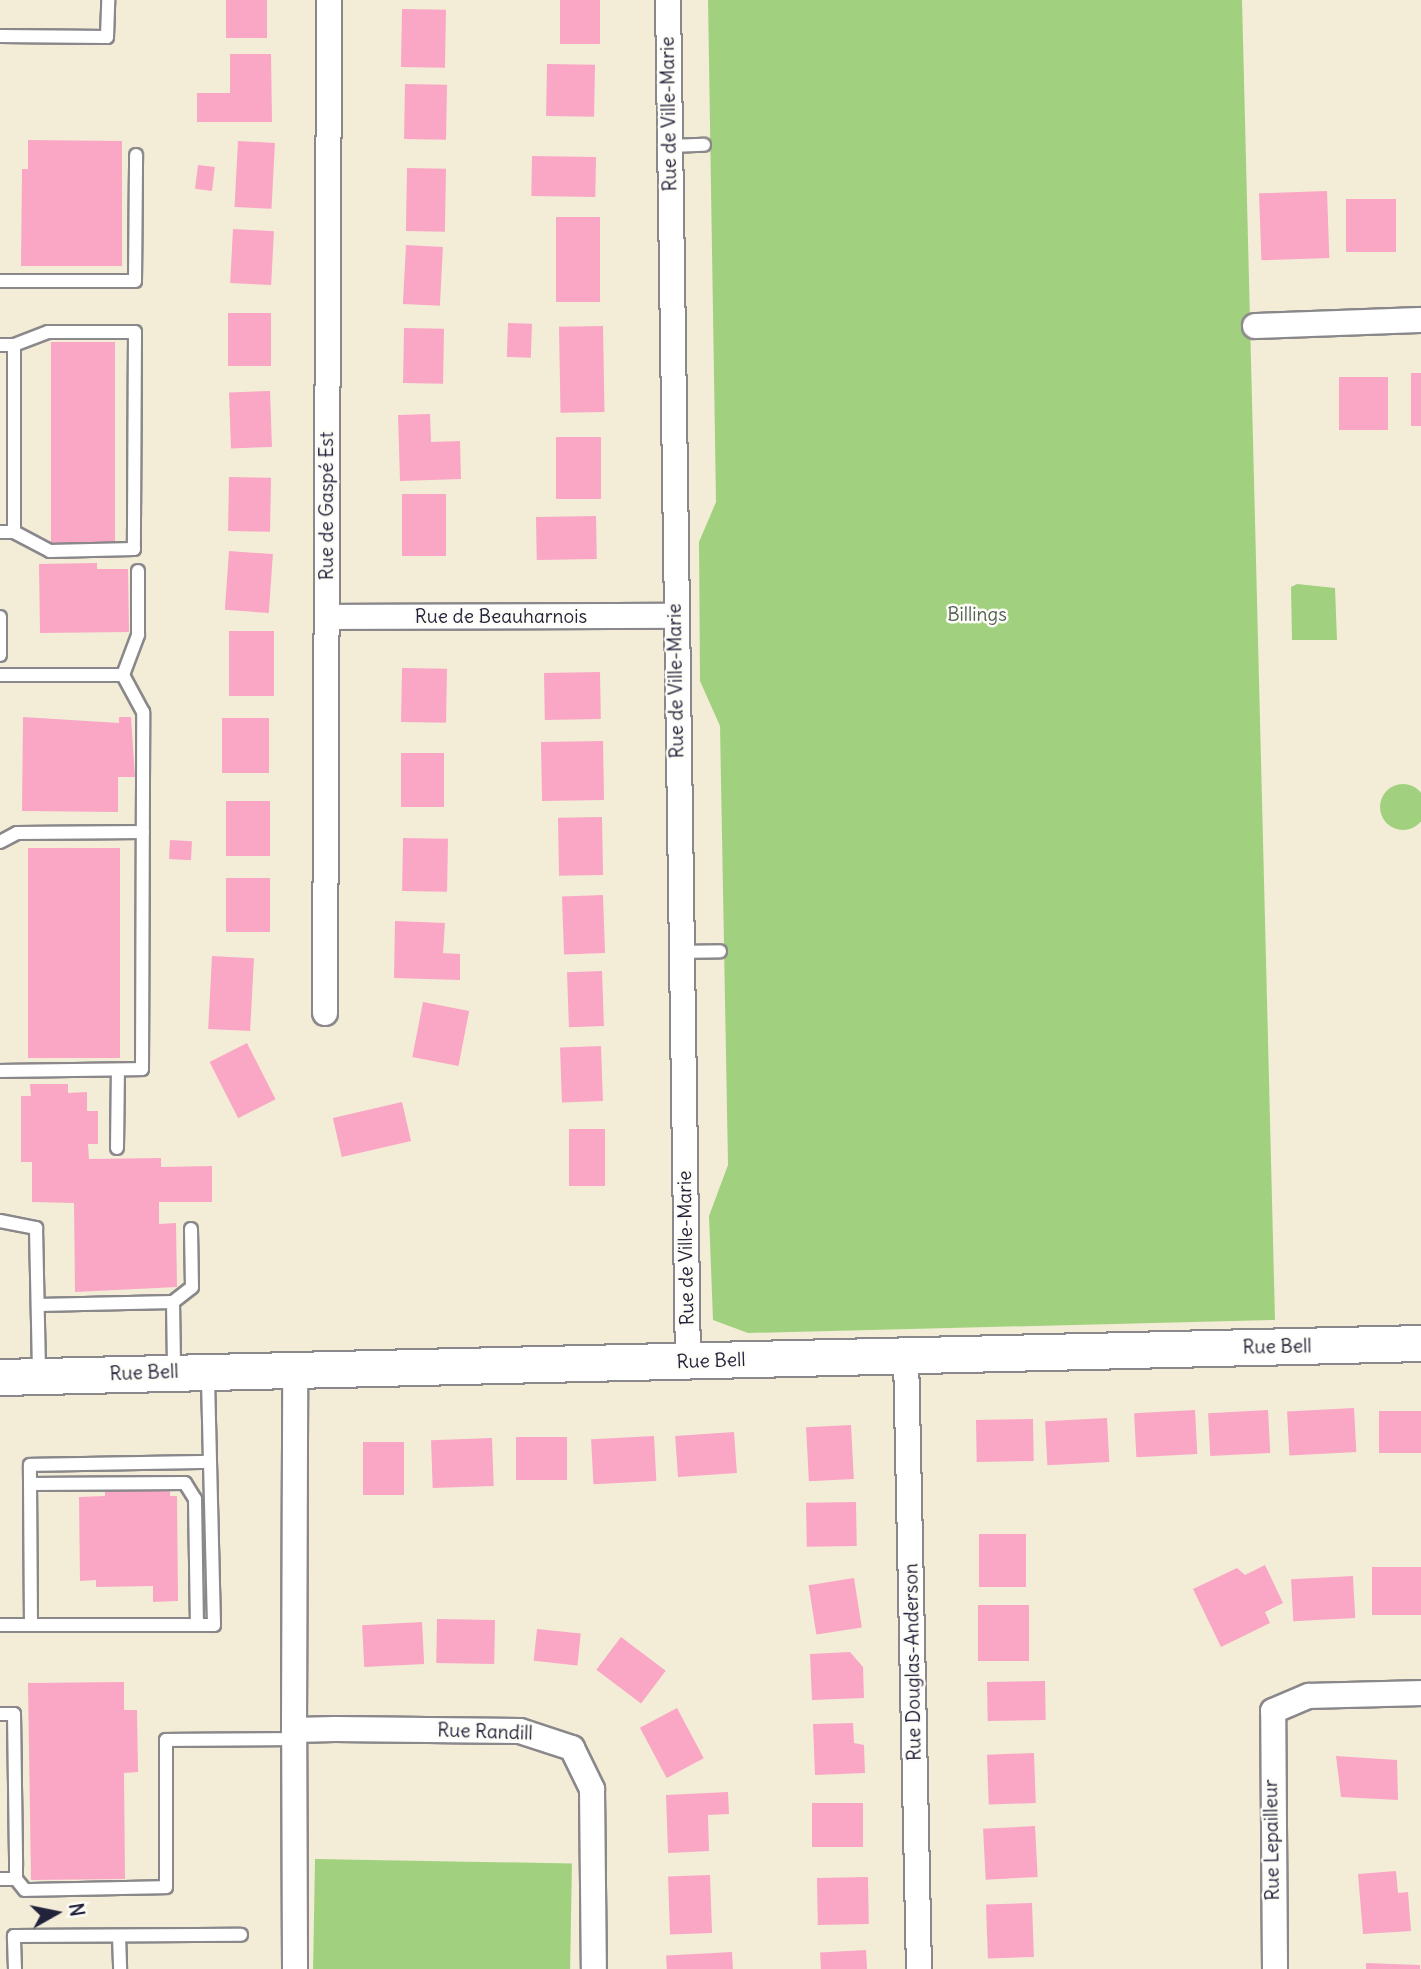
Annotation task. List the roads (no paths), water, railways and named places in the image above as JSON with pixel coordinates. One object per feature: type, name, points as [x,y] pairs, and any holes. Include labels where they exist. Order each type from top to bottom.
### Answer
[{"type":"street","name":"Rue de Gaspé Est","points":[[325,1013],[329,0]]},
{"type":"street","name":"Rue de Ville-Marie","points":[[668,0],[688,1361]]},
{"type":"street","points":[[1255,326],[1421,320]]},
{"type":"street","name":"Rue de Beauharnois","points":[[327,617],[675,617]]},
{"type":"street","name":"Rue Bell","points":[[0,1377],[1421,1343]]},
{"type":"street","name":"Rue Douglas-Anderson","points":[[906,1355],[919,1969]]},
{"type":"street","points":[[295,1370],[295,1969]]},
{"type":"street","name":"Rue Lepailleur","points":[[1275,1969],[1273,1710],[1309,1696],[1421,1693]]},
{"type":"street","name":"Rue Randill","points":[[295,1735],[520,1731],[572,1748],[592,1789],[594,1969]]},
{"type":"lane","points":[[0,36],[107,37],[108,0]]},
{"type":"lane","points":[[669,146],[704,145]]},
{"type":"lane","points":[[0,281],[135,281],[136,155]]},
{"type":"lane","points":[[0,345],[14,345],[48,332],[135,332],[134,549],[50,551],[14,532],[0,532]]},
{"type":"lane","points":[[14,345],[14,532]]},
{"type":"lane","points":[[0,1071],[142,1069],[143,712],[123,675],[138,635],[138,571]]},
{"type":"lane","points":[[0,617],[0,655]]},
{"type":"lane","points":[[0,675],[123,675]]},
{"type":"lane","points":[[0,842],[16,833],[143,832]]},
{"type":"lane","points":[[681,952],[720,951]]},
{"type":"lane","points":[[117,1148],[118,1070]]},
{"type":"lane","points":[[0,1221],[36,1228],[39,1376]]},
{"type":"lane","points":[[38,1305],[173,1302],[192,1287],[191,1229]]},
{"type":"lane","points":[[173,1302],[174,1373]]},
{"type":"lane","points":[[0,1625],[214,1625],[208,1372]]},
{"type":"lane","points":[[31,1625],[30,1465],[209,1462]]},
{"type":"lane","points":[[30,1484],[186,1483],[195,1499],[197,1625]]},
{"type":"lane","points":[[0,1714],[14,1714],[16,1879],[25,1889],[166,1887],[166,1740],[295,1735]]},
{"type":"lane","points":[[0,1879],[16,1879]]},
{"type":"lane","points":[[15,1969],[14,1936],[241,1935]]},
{"type":"lane","points":[[120,1936],[120,1969]]},
{"type":"park label","name":"Billings","points":[[977,615]]}]
